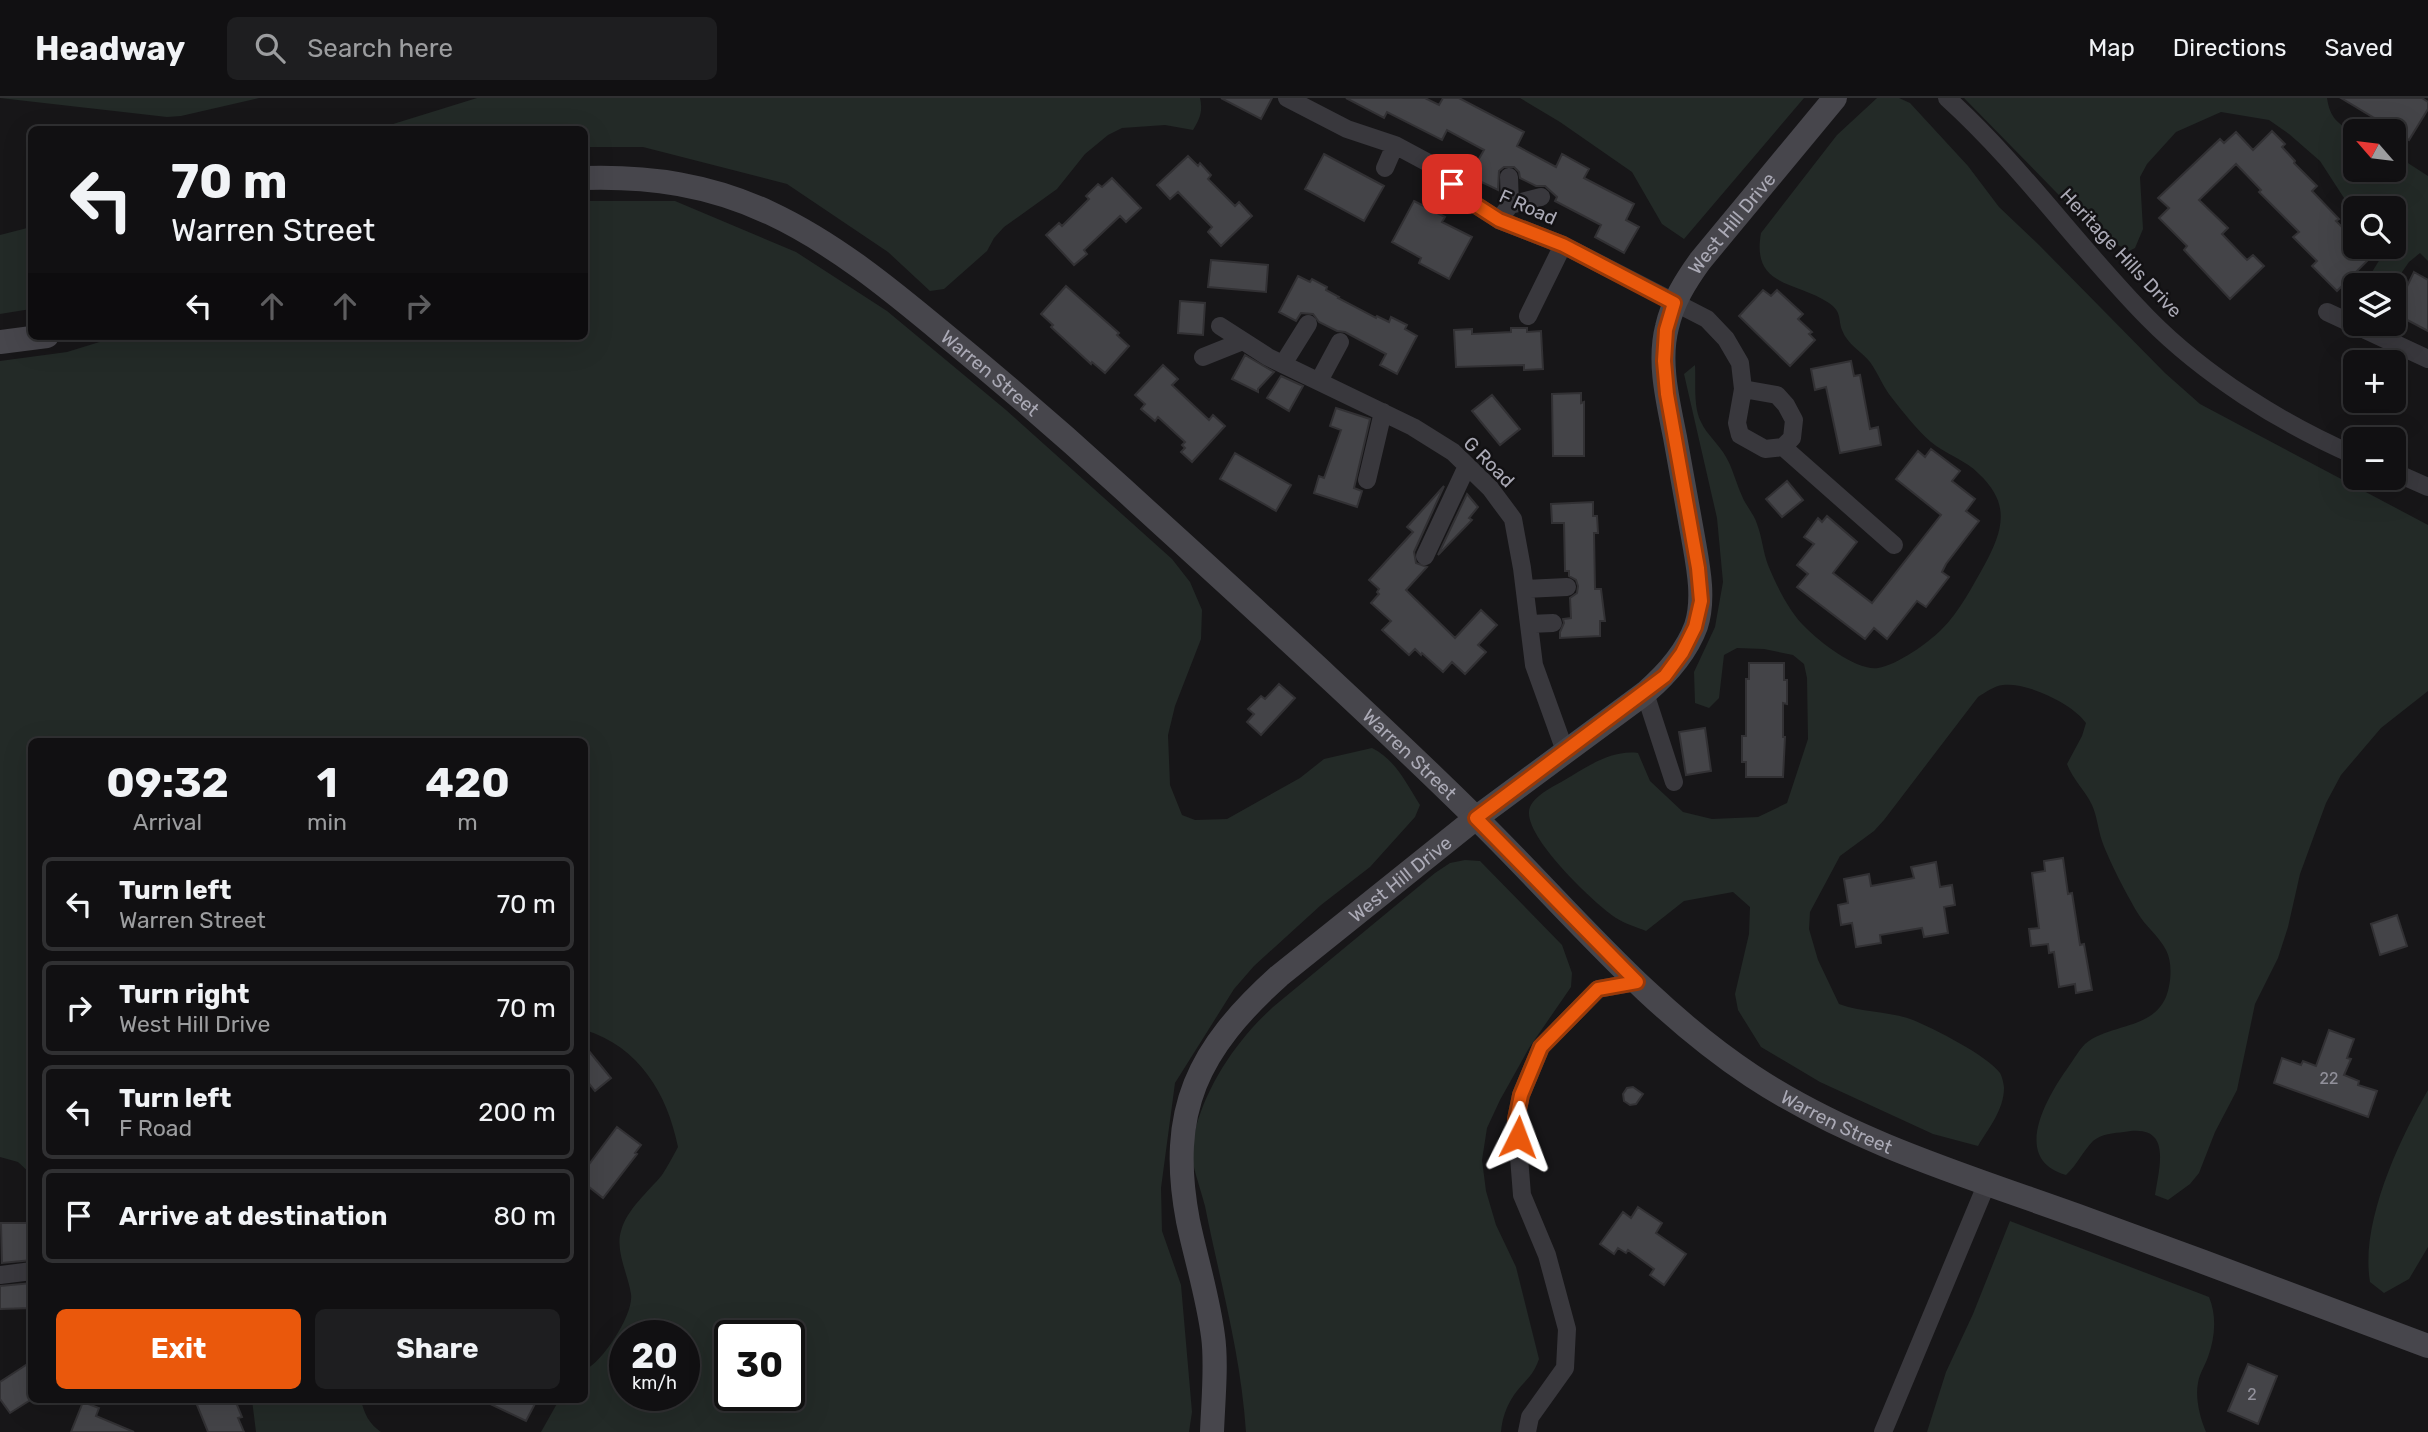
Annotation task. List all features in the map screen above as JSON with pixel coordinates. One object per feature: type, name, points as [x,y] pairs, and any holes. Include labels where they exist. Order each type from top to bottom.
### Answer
[{"type":"street","name":"West Hill Drive","points":[[1212,1432],[1214,1338],[1188,1219],[1182,1178],[1183,1136],[1190,1097],[1205,1061],[1225,1030],[1269,985],[1476,818],[1644,693],[1665,676],[1682,653],[1695,627],[1701,601],[1698,568],[1666,383],[1666,330],[1674,303],[1700,261],[1835,98]]},
{"type":"street","name":"Heritage Hills Drive","points":[[1947,98],[2013,164],[2112,281],[2150,321],[2238,390],[2286,421],[2343,450]]},
{"type":"street","name":"F Road","points":[[1296,100],[1342,136],[1395,145],[1436,167],[1468,200],[1499,220],[1563,245],[1605,257],[1674,303],[1707,319],[1726,339],[1740,363],[1743,389]]},
{"type":"street","points":[[1385,168],[1395,145]]},
{"type":"street","points":[[1499,220],[1510,205],[1509,177]]},
{"type":"street","name":"Warren Street","points":[[588,178],[659,180],[736,198],[816,238],[858,266],[958,345],[1087,456],[1476,818],[1672,1016],[1711,1048],[1756,1079],[1803,1107],[1900,1152],[2428,1346]]},
{"type":"street","points":[[1510,205],[1541,197]]},
{"type":"street","points":[[1528,316],[1563,245]]},
{"type":"street","points":[[2328,312],[2428,359]]},
{"type":"street","points":[[1283,364],[1308,324]]},
{"type":"street","name":"G Road","points":[[1220,326],[1283,364],[1413,427],[1453,452],[1490,488],[1513,519],[1534,665],[1565,751]]},
{"type":"street","points":[[0,342],[28,338]]},
{"type":"street","points":[[1203,357],[1244,341]]},
{"type":"street","points":[[1318,381],[1340,342]]},
{"type":"street","points":[[1743,389],[1777,395],[1786,405],[1794,420],[1792,438],[1783,447],[1765,449],[1740,435],[1737,423],[1743,389]]},
{"type":"street","points":[[1367,480],[1383,412]]},
{"type":"street","points":[[1783,447],[1894,545]]},
{"type":"street","points":[[1425,556],[1467,466]]},
{"type":"street","points":[[2406,477],[2428,487]]},
{"type":"street","points":[[1525,589],[1567,587]]},
{"type":"street","points":[[1529,624],[1553,622]]},
{"type":"street","points":[[1644,693],[1674,782]]},
{"type":"street","points":[[1527,1432],[1530,1417],[1565,1368],[1567,1329],[1547,1255],[1522,1195],[1516,1119],[1521,1095],[1541,1047],[1598,989],[1637,982]]},
{"type":"street","points":[[1883,1432],[1987,1183]]},
{"type":"street","points":[[0,1275],[28,1272]]},
{"type":"shaded area","points":[[0,98],[259,98],[167,117]]},
{"type":"shaded area","points":[[477,98],[1200,98],[1201,107],[1193,130],[1165,125],[1122,128],[1108,135],[1085,154],[1057,189],[1004,227],[987,251],[944,289],[930,291],[888,252],[787,184],[643,147],[588,147],[588,126],[387,126]]},
{"type":"shaded area","points":[[1520,98],[1804,98],[1684,239],[1662,224],[1632,172]]},
{"type":"shaded area","points":[[1877,98],[1899,98],[1910,103],[1968,166],[1999,207],[2165,373],[2200,404],[2343,480],[2343,490],[2362,490],[2428,525],[2428,691],[2381,728],[2341,775],[2326,803],[2300,874],[2278,958],[2255,1004],[2237,1090],[2215,1132],[2199,1173],[2190,1184],[2168,1200],[2155,1195],[2160,1159],[2156,1140],[2150,1134],[2139,1131],[2112,1133],[2100,1137],[2089,1145],[2066,1175],[2049,1167],[2040,1156],[2038,1126],[2044,1110],[2060,1079],[2081,1049],[2105,1033],[2151,1015],[2166,997],[2171,974],[2166,950],[2140,917],[2123,886],[2102,841],[2092,805],[2067,764],[2086,723],[2060,702],[2036,691],[2013,685],[1996,687],[1978,697],[1884,820],[1874,831],[1840,856],[1810,912],[1809,929],[1818,960],[1839,1004],[1913,1020],[1972,1051],[2000,1073],[2004,1088],[2001,1104],[1978,1146],[1933,1134],[1820,1082],[1761,1047],[1738,1010],[1735,994],[1749,934],[1750,907],[1733,892],[1684,901],[1646,931],[1616,918],[1577,884],[1547,850],[1530,819],[1530,807],[1543,793],[1596,762],[1621,753],[1638,753],[1650,781],[1683,812],[1712,819],[1758,817],[1787,803],[1808,739],[1807,678],[1804,664],[1793,655],[1764,649],[1737,648],[1724,655],[1719,698],[1709,708],[1695,703],[1694,672],[1715,627],[1723,582],[1717,518],[1684,374],[1695,365],[1698,416],[1723,452],[1756,520],[1766,560],[1779,590],[1800,622],[1840,655],[1860,665],[1878,668],[1894,663],[1920,647],[1954,615],[1991,552],[2001,518],[1996,496],[1989,485],[1974,469],[1937,446],[1915,426],[1889,394],[1870,362],[1847,339],[1833,306],[1779,280],[1770,274],[1763,264],[1760,251],[1761,233],[1837,135]]},
{"type":"shaded area","points":[[1964,98],[2327,98],[2330,111],[2343,126],[2343,182],[2406,182],[2406,162],[2428,176],[2428,261],[2420,253],[2401,273],[2371,273],[2380,259],[2406,259],[2406,196],[2343,196],[2320,161],[2269,120],[2221,112],[2176,132],[2147,164],[2140,177],[2143,229],[2135,248],[2129,251],[2096,233]]},
{"type":"shaded area","points":[[588,201],[675,201],[796,252],[887,311],[1006,410],[1172,559],[1190,582],[1202,610],[1201,639],[1175,706],[1168,735],[1170,785],[1182,815],[1195,820],[1227,819],[1300,778],[1324,759],[1372,748],[1394,766],[1420,805],[1415,817],[1370,867],[1321,905],[1254,966],[1234,989],[1175,1083],[1161,1188],[1162,1231],[1181,1285],[1192,1412],[1189,1432],[541,1432],[557,1403],[588,1403],[588,1368],[609,1346],[609,1411],[700,1411],[700,1320],[625,1320],[631,1294],[621,1254],[621,1231],[628,1215],[662,1175],[678,1147],[666,1108],[648,1075],[621,1048],[588,1031],[588,738],[28,738],[28,1171],[18,1162],[0,1157],[0,361],[67,352],[106,340],[588,340]]},
{"type":"shaded area","points":[[28,228],[28,309],[0,314],[0,235]]},
{"type":"shaded area","points":[[1480,861],[1562,945],[1572,973],[1571,987],[1529,1048],[1500,1100],[1487,1128],[1482,1160],[1486,1191],[1496,1225],[1516,1267],[1539,1359],[1534,1371],[1509,1404],[1501,1432],[1246,1432],[1235,1346],[1191,1154],[1202,1110],[1226,1062],[1260,1019],[1435,873],[1450,863]]},
{"type":"shaded area","points":[[2428,1090],[2428,1247],[2409,1279],[2384,1293],[2370,1282],[2368,1259],[2376,1209],[2394,1157]]},
{"type":"shaded area","points":[[2010,1221],[2209,1297],[2214,1335],[2197,1389],[2206,1432],[1927,1432],[1946,1372],[1973,1314]]},
{"type":"shaded area","points":[[252,1403],[362,1403],[368,1418],[381,1432],[256,1432]]},
{"type":"building","points":[[1221,98],[1272,98],[1261,119]]},
{"type":"building","points":[[1346,98],[1425,98],[1439,105],[1443,98],[1459,98],[1524,132],[1517,146],[1556,167],[1562,154],[1589,169],[1584,178],[1634,204],[1626,220],[1639,227],[1624,253],[1595,237],[1601,225],[1555,201],[1557,197],[1545,186],[1536,186],[1520,178],[1514,167],[1504,167],[1499,171],[1498,190],[1469,176],[1484,150],[1447,130],[1442,140],[1387,112],[1384,118]]},
{"type":"building","points":[[2341,98],[2422,98],[2428,102],[2428,109],[2409,140],[2406,138],[2406,119],[2376,119]]},
{"type":"building","points":[[2272,131],[2285,144],[2282,147],[2294,163],[2317,186],[2312,191],[2339,219],[2336,221],[2343,228],[2343,259],[2368,260],[2355,273],[2343,273],[2343,285],[2337,291],[2312,266],[2317,261],[2293,237],[2299,232],[2259,192],[2261,190],[2236,164],[2199,200],[2228,228],[2222,234],[2247,260],[2253,255],[2264,266],[2230,299],[2184,250],[2187,246],[2159,218],[2169,208],[2158,198],[2220,139],[2224,143],[2236,132],[2253,150]]},
{"type":"building","points":[[1324,154],[1384,186],[1364,221],[1305,189]]},
{"type":"building","points":[[1188,156],[1198,166],[1200,163],[1211,175],[1208,179],[1235,206],[1239,202],[1252,216],[1221,246],[1208,232],[1212,227],[1178,192],[1170,199],[1157,185]]},
{"type":"building","points":[[1112,178],[1141,208],[1126,222],[1120,216],[1084,250],[1087,254],[1074,265],[1046,235],[1059,223],[1062,226],[1089,199],[1086,196],[1098,184],[1102,187]]},
{"type":"building","points":[[1414,201],[1445,217],[1442,222],[1472,237],[1449,279],[1419,263],[1421,258],[1392,242]]},
{"type":"building","points":[[1211,260],[1268,265],[1266,292],[1208,287]]},
{"type":"building","points":[[2414,272],[2428,280],[2428,331],[2406,319],[2406,288]]},
{"type":"building","points":[[1298,276],[1310,282],[1312,279],[1327,287],[1326,290],[1338,298],[1376,318],[1377,316],[1389,322],[1391,317],[1407,325],[1405,329],[1417,336],[1397,374],[1380,365],[1386,354],[1345,332],[1319,322],[1313,314],[1301,313],[1296,321],[1279,312]]},
{"type":"building","points":[[1066,286],[1119,333],[1117,335],[1129,346],[1105,373],[1092,362],[1091,364],[1051,327],[1053,325],[1041,314]]},
{"type":"building","points":[[1763,290],[1771,296],[1777,290],[1803,314],[1798,319],[1812,332],[1809,334],[1815,340],[1790,366],[1739,316]]},
{"type":"building","points":[[1180,301],[1205,303],[1203,335],[1178,333]]},
{"type":"building","points":[[1511,328],[1527,328],[1527,332],[1541,331],[1543,369],[1524,370],[1524,365],[1456,367],[1454,330],[1472,329],[1472,334],[1511,332]]},
{"type":"building","points":[[1245,355],[1274,372],[1258,392],[1232,379]]},
{"type":"building","points":[[1851,361],[1854,376],[1860,375],[1870,429],[1878,427],[1881,445],[1840,453],[1826,387],[1815,390],[1811,369]]},
{"type":"building","points":[[1163,365],[1178,379],[1172,385],[1209,420],[1213,415],[1225,426],[1192,462],[1181,452],[1185,448],[1182,445],[1185,442],[1158,417],[1155,421],[1141,409],[1145,404],[1135,395]]},
{"type":"building","points":[[1281,376],[1303,386],[1289,411],[1267,398]]},
{"type":"building","points":[[1581,393],[1581,403],[1584,402],[1584,456],[1553,456],[1552,394]]},
{"type":"building","points":[[1492,395],[1520,429],[1500,445],[1472,411]]},
{"type":"building","points":[[1336,408],[1370,419],[1354,488],[1362,491],[1357,507],[1314,493],[1319,476],[1324,478],[1341,430],[1330,426]]},
{"type":"building","points":[[1931,449],[1960,471],[1952,481],[1975,499],[1966,511],[1979,521],[1946,564],[1942,572],[1949,577],[1926,607],[1917,601],[1887,639],[1874,628],[1865,639],[1797,587],[1808,574],[1797,565],[1814,544],[1804,537],[1818,518],[1822,522],[1827,516],[1857,542],[1833,573],[1872,603],[1941,515],[1896,479],[1918,451],[1925,457]]},
{"type":"building","points":[[1235,453],[1291,485],[1276,511],[1220,479]]},
{"type":"building","points":[[1787,481],[1803,500],[1782,517],[1766,499]]},
{"type":"building","points":[[1444,486],[1414,552],[1416,563],[1427,567],[1406,590],[1455,638],[1481,610],[1497,625],[1478,645],[1486,652],[1465,674],[1452,662],[1443,672],[1415,649],[1409,655],[1382,630],[1391,621],[1371,603],[1379,594],[1379,589],[1369,580],[1413,532],[1407,527]]},
{"type":"building","points":[[1467,494],[1478,507],[1469,518],[1472,520],[1438,555]]},
{"type":"building","points":[[1593,502],[1593,516],[1597,516],[1598,533],[1594,533],[1595,589],[1601,589],[1605,621],[1600,621],[1600,636],[1560,638],[1563,619],[1571,618],[1570,598],[1577,593],[1578,586],[1576,580],[1569,576],[1569,571],[1565,571],[1564,523],[1552,523],[1551,504]]},
{"type":"building","points":[[1749,663],[1784,663],[1787,704],[1783,703],[1783,777],[1746,777],[1746,762],[1742,762],[1742,736],[1746,736],[1746,679],[1749,679]]},
{"type":"building","points":[[1279,684],[1295,698],[1261,735],[1247,722],[1254,714],[1248,709],[1261,696],[1265,699]]},
{"type":"building","points":[[1705,728],[1711,771],[1686,775],[1679,732]]},
{"type":"building","points":[[2063,858],[2068,894],[2072,893],[2080,945],[2084,944],[2092,990],[2076,993],[2075,984],[2059,987],[2054,952],[2049,953],[2048,944],[2031,946],[2029,929],[2039,928],[2032,873],[2045,871],[2044,861]]},
{"type":"building","points":[[1936,862],[1940,887],[1952,885],[1955,905],[1944,907],[1948,933],[1924,937],[1922,928],[1880,935],[1881,943],[1856,947],[1852,923],[1841,925],[1838,905],[1848,903],[1844,879],[1869,874],[1871,886],[1914,878],[1911,867]]},
{"type":"building","points":[[2397,915],[2407,946],[2380,955],[2371,924]]},
{"type":"building","points":[[2329,1030],[2354,1039],[2347,1058],[2351,1059],[2344,1075],[2359,1081],[2358,1085],[2377,1091],[2368,1117],[2274,1083],[2282,1058],[2301,1065],[2303,1061],[2316,1066]]},
{"type":"building","points":[[588,1050],[611,1078],[595,1091],[588,1082]]},
{"type":"building","points":[[1633,1087],[1643,1094],[1636,1104],[1630,1105],[1624,1101],[1623,1094],[1627,1088]]},
{"type":"building","points":[[617,1127],[641,1145],[603,1198],[588,1186],[588,1166]]},
{"type":"building","points":[[1638,1207],[1662,1223],[1656,1233],[1686,1254],[1664,1285],[1650,1275],[1654,1269],[1628,1250],[1626,1253],[1618,1248],[1614,1254],[1600,1244],[1623,1212],[1631,1218]]},
{"type":"building","points":[[1,1223],[28,1223],[28,1260],[2,1263]]},
{"type":"building","points":[[28,1283],[28,1308],[0,1309],[0,1286]]},
{"type":"building","points":[[28,1364],[28,1402],[10,1413],[0,1399],[0,1382]]},
{"type":"building","points":[[2248,1364],[2277,1376],[2258,1424],[2228,1411]]},
{"type":"building","points":[[83,1403],[86,1403],[99,1408],[96,1416],[134,1432],[71,1432]]},
{"type":"building","points":[[196,1403],[236,1403],[242,1417],[238,1418],[244,1432],[208,1432]]},
{"type":"building","points":[[488,1403],[535,1403],[526,1421]]},
{"type":"route","points":[[1452,184],[1468,200],[1499,220],[1563,245],[1674,303],[1666,330],[1664,361],[1701,601],[1695,627],[1682,653],[1665,676],[1476,818],[1637,982],[1598,989],[1541,1047],[1521,1095],[1516,1119],[1518,1137]]}]
